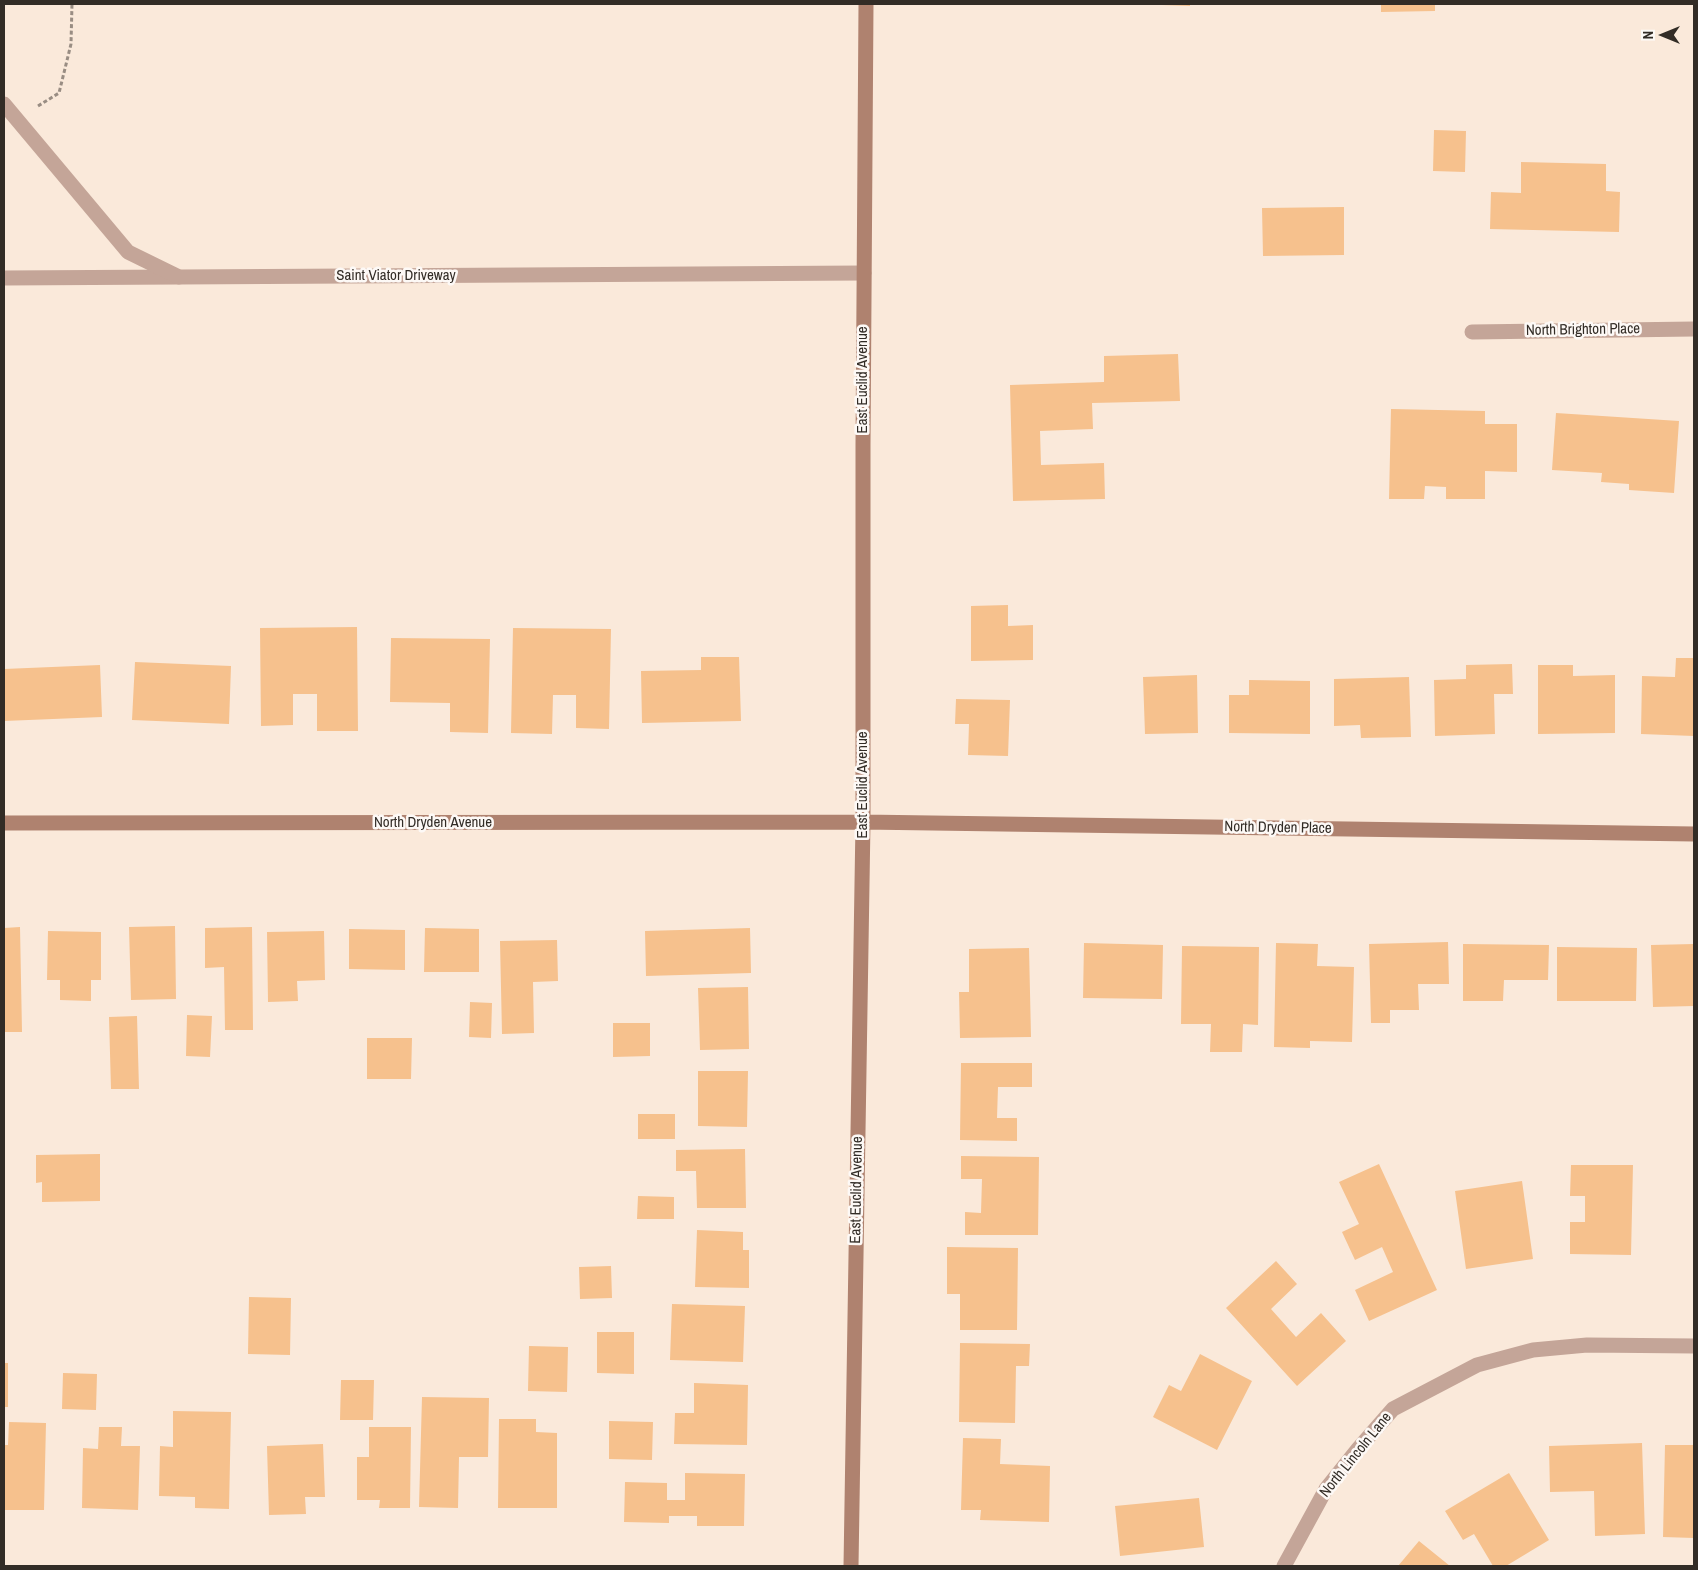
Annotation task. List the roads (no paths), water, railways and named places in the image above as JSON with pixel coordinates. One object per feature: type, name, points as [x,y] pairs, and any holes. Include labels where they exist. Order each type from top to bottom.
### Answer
[{"type":"street","name":"East Euclid Avenue","points":[[851,1566],[863,822],[866,4]]},
{"type":"street","name":"Saint Viator Driveway","points":[[4,104],[128,252],[178,277],[864,273]]},
{"type":"street","points":[[4,278],[178,277]]},
{"type":"street","name":"North Brighton Place","points":[[1472,332],[1694,329]]},
{"type":"street","name":"North Dryden Avenue","points":[[4,824],[863,822]]},
{"type":"street","name":"North Dryden Place","points":[[863,822],[1694,834]]},
{"type":"street","name":"North Lincoln Lane","points":[[1284,1566],[1326,1489],[1393,1409],[1477,1365],[1533,1350],[1588,1345],[1694,1346]]}]
